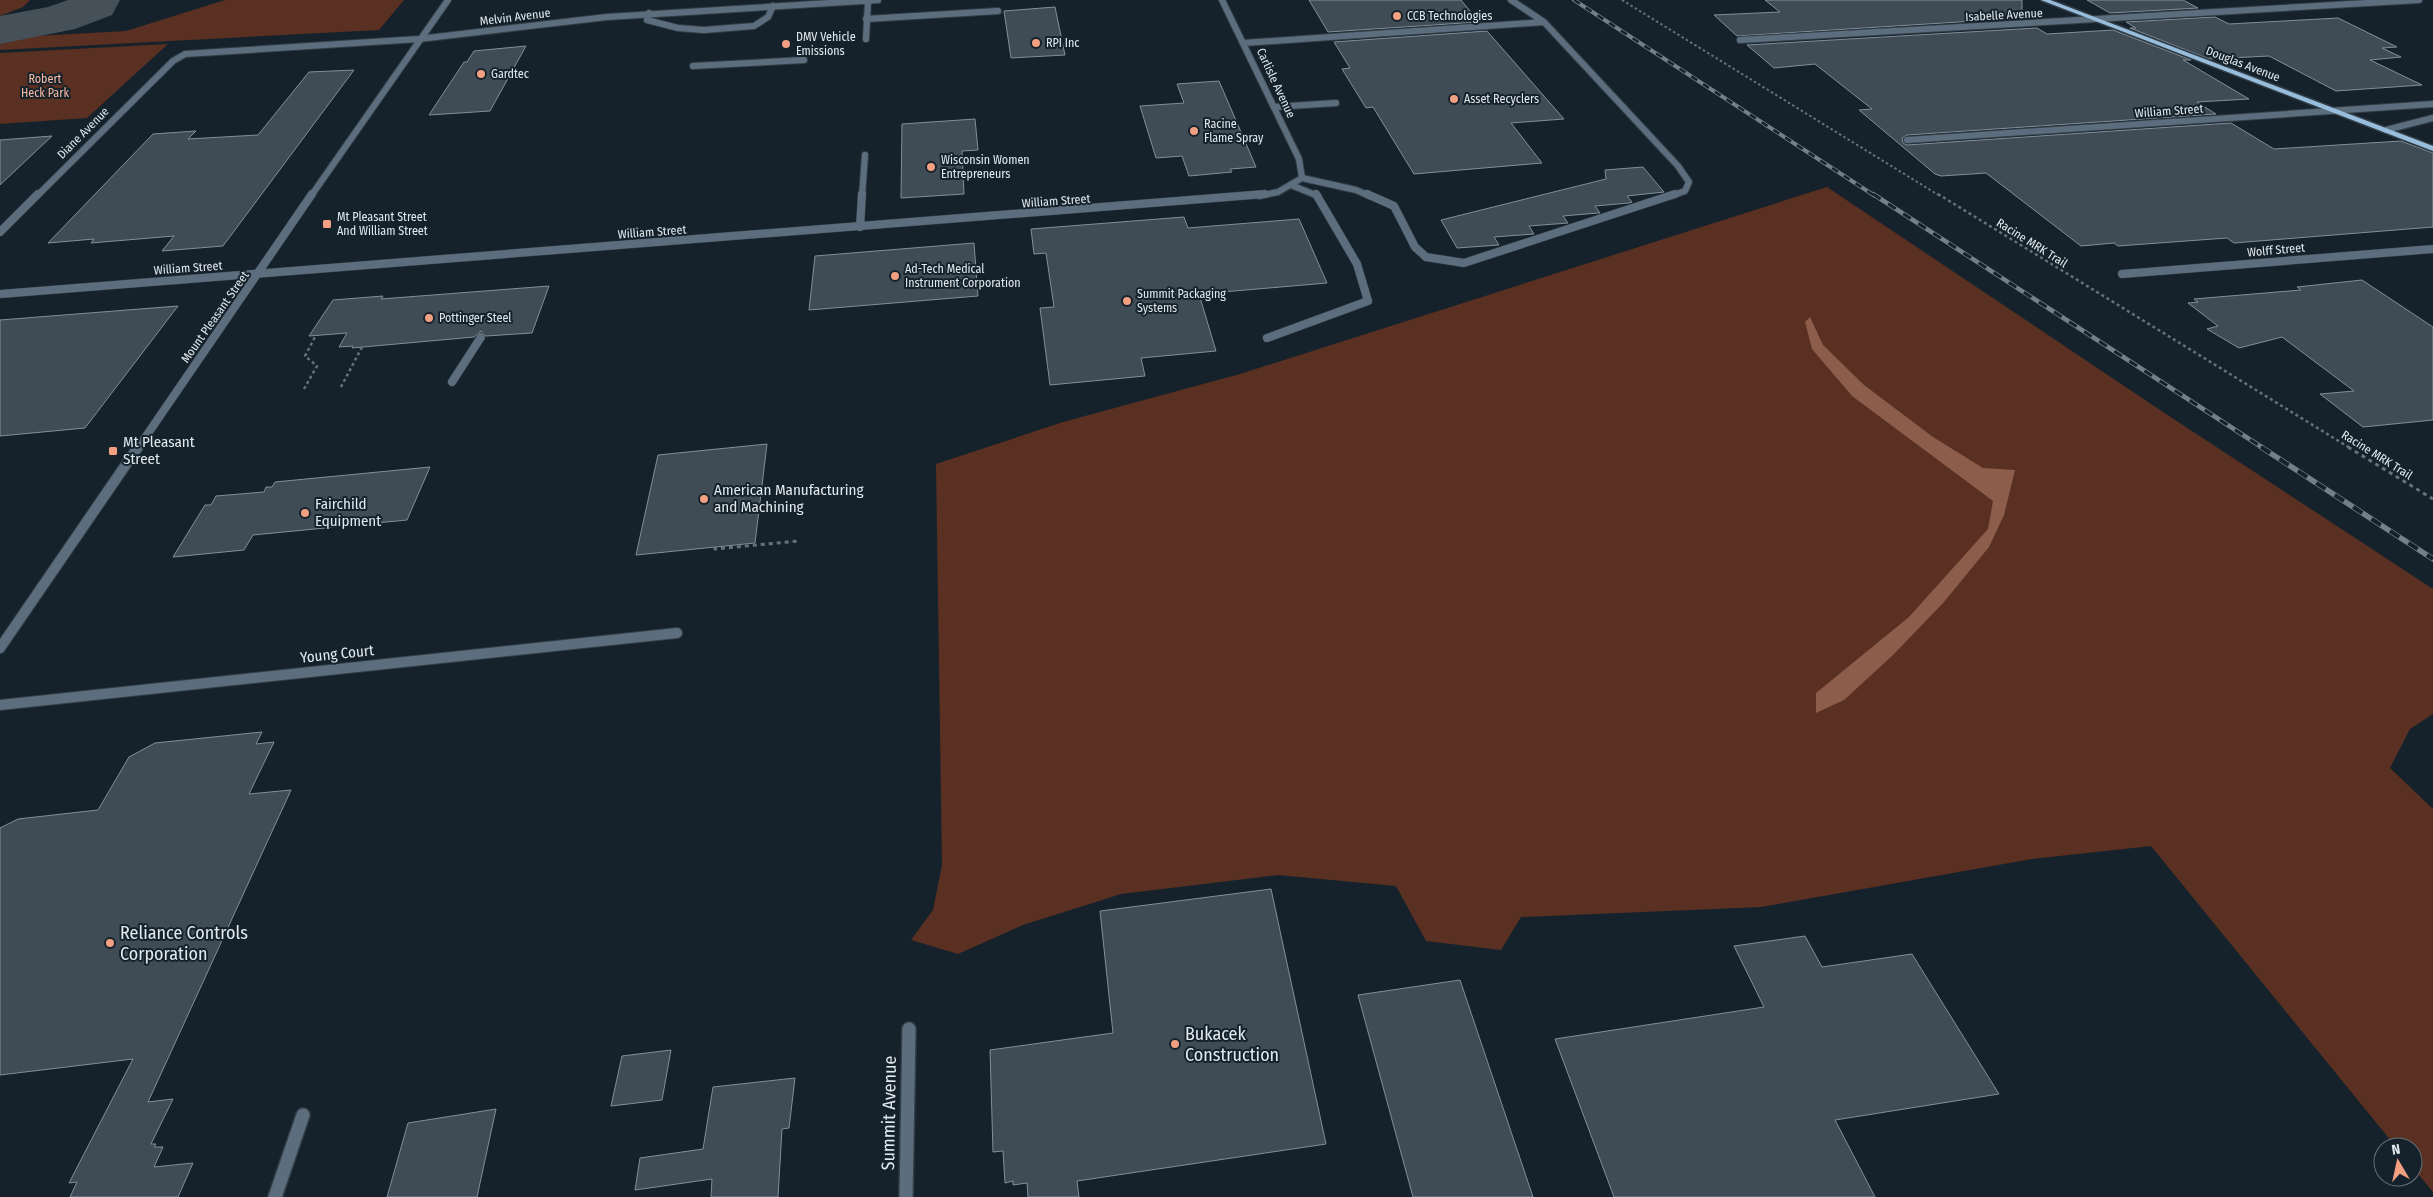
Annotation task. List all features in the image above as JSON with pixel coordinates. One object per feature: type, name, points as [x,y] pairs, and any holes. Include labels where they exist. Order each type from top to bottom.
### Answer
[{"type":"main road","name":"Douglas Avenue","points":[[2044,0],[2433,149]]},
{"type":"street","name":"Mount Pleasant Street","points":[[0,648],[419,39],[448,0]]},
{"type":"street","name":"Melvin Avenue","points":[[185,54],[419,39],[649,14],[878,0]]},
{"type":"street","name":"Carlisle Avenue","points":[[1222,0],[1299,159],[1302,178]]},
{"type":"street","points":[[1302,178],[1356,190],[1394,206],[1416,247],[1426,258],[1464,263],[1685,191],[1689,182],[1678,166],[1544,22],[1511,0]]},
{"type":"street","name":"Isabelle Avenue","points":[[1740,40],[2419,0]]},
{"type":"street","points":[[866,39],[868,1]]},
{"type":"street","points":[[649,14],[647,20],[678,28],[704,30],[754,26],[768,17],[773,6]]},
{"type":"street","points":[[866,19],[998,12]]},
{"type":"street","points":[[1244,43],[1544,22]]},
{"type":"street","name":"Diane Avenue","points":[[0,232],[173,61],[185,54]]},
{"type":"street","points":[[693,66],[804,60]]},
{"type":"street","points":[[1274,107],[1336,103]]},
{"type":"street","name":"William Street","points":[[1907,140],[2433,104]]},
{"type":"street","points":[[2386,130],[2433,118]]},
{"type":"street","points":[[860,227],[865,155]]},
{"type":"street","name":"William Street","points":[[0,294],[1252,196],[1278,192],[1302,178]]},
{"type":"street","points":[[1267,338],[1368,301],[1356,264],[1318,195],[1291,185]]},
{"type":"street","name":"Wolff Street","points":[[2122,274],[2433,249]]},
{"type":"street","points":[[452,382],[481,337]]},
{"type":"street","name":"Young Court","points":[[0,705],[676,633]]},
{"type":"street","name":"Summit Avenue","points":[[906,1197],[909,1029]]},
{"type":"street","points":[[275,1197],[303,1115]]},
{"type":"path","name":"Racine MRK Trail","points":[[1622,0],[2433,499]]},
{"type":"path","points":[[304,389],[317,366],[305,356],[316,335]]},
{"type":"path","points":[[341,387],[362,347]]},
{"type":"path","points":[[715,547],[715,549],[798,541]]},
{"type":"green space","points":[[0,0],[30,0],[23,7],[0,16]]},
{"type":"green space","points":[[225,0],[404,0],[379,30],[0,50],[0,38],[126,31]]},
{"type":"green space","name":"Robert Heck Park","points":[[168,44],[87,118],[0,124],[0,53]]},
{"type":"green space","points":[[1827,187],[2163,412],[2433,589],[2433,714],[2410,729],[2390,768],[2433,809],[2433,1192],[2423,1180],[2423,1137],[2388,1137],[2151,846],[2032,859],[1761,907],[1521,917],[1501,950],[1426,941],[1396,886],[1278,875],[1121,894],[1023,925],[958,954],[911,940],[933,910],[942,865],[936,464],[1063,422],[1240,374]]},
{"type":"shaded area","points":[[1810,317],[1823,345],[1864,385],[1933,437],[1983,468],[2015,470],[2004,515],[1989,547],[1944,602],[1893,655],[1844,700],[1816,713],[1816,693],[1909,617],[1988,529],[1993,501],[1852,396],[1812,349],[1805,322]]},
{"type":"building","name":"CCB Technologies","points":[[1309,0],[1461,0],[1479,22],[1328,32]]},
{"type":"building","points":[[1765,0],[2022,0],[2022,18],[1737,36],[1714,15],[1780,12]]},
{"type":"building","points":[[2087,0],[2183,0],[2198,8],[2110,13]]},
{"type":"building","name":"RPI Inc","points":[[1055,7],[1065,55],[1011,58],[1004,11]]},
{"type":"building","points":[[2215,17],[2229,24],[2338,18],[2397,47],[2382,48],[2401,57],[2370,60],[2422,85],[2336,91],[2269,56],[2209,59],[2130,28],[2136,28],[2126,22]]},
{"type":"building","points":[[2037,28],[2047,34],[2113,30],[2191,60],[2183,60],[2249,99],[2197,102],[2216,114],[1907,135],[1902,138],[1903,143],[1907,145],[2231,123],[2274,149],[2401,141],[2433,153],[2433,227],[2234,243],[2227,238],[2118,246],[2114,243],[2081,246],[1986,173],[1941,176],[1935,174],[1859,110],[1872,109],[1815,64],[1774,68],[1747,45]]},
{"type":"building","name":"Asset Recyclers","points":[[1487,31],[1564,119],[1511,123],[1542,163],[1414,174],[1373,107],[1366,108],[1342,69],[1350,68],[1334,42]]},
{"type":"building","name":"Gardtec","points":[[526,46],[490,111],[429,115],[464,62],[467,62],[474,51]]},
{"type":"building","points":[[354,70],[223,246],[162,251],[174,236],[91,243],[94,239],[48,243],[153,134],[196,131],[188,139],[258,135],[309,72]]},
{"type":"building","name":"Racine Flame Spray","points":[[1219,81],[1256,167],[1230,169],[1232,172],[1189,176],[1182,156],[1156,158],[1140,106],[1184,103],[1177,84]]},
{"type":"building","name":"Wisconsin Women Entrepreneurs","points":[[975,119],[978,150],[962,151],[964,194],[901,198],[902,124]]},
{"type":"building","points":[[52,136],[0,185],[0,140]]},
{"type":"building","points":[[1643,167],[1664,192],[1627,196],[1632,202],[1629,203],[1595,206],[1600,213],[1563,216],[1568,223],[1529,226],[1534,234],[1494,237],[1499,245],[1457,248],[1441,220],[1606,179],[1605,170]]},
{"type":"building","name":"Summit Packaging Systems","points":[[1184,217],[1188,228],[1299,219],[1327,283],[1199,294],[1216,351],[1141,358],[1145,376],[1050,385],[1040,308],[1054,307],[1046,253],[1034,254],[1031,229]]},
{"type":"building","name":"Ad-Tech Medical Instrument Corporation","points":[[974,243],[978,296],[809,310],[815,256]]},
{"type":"building","points":[[2362,280],[2433,327],[2433,420],[2363,427],[2320,394],[2354,391],[2282,337],[2239,348],[2207,329],[2218,326],[2188,303],[2198,302],[2194,299],[2301,290],[2297,287]]},
{"type":"building","name":"Pottinger Steel","points":[[549,286],[532,333],[486,336],[481,331],[474,337],[352,348],[353,346],[339,347],[347,333],[309,336],[333,300],[383,296],[381,299]]},
{"type":"building","points":[[178,306],[85,428],[0,436],[0,320]]},
{"type":"building","name":"American Manufacturing and Machining","points":[[767,444],[755,543],[636,555],[658,455]]},
{"type":"building","name":"Fairchild Equipment","points":[[430,467],[407,520],[253,535],[244,550],[173,557],[205,505],[211,505],[216,496],[264,492],[266,487],[272,487],[275,482]]},
{"type":"building","name":"Reliance Controls Corporation","points":[[262,732],[256,744],[274,742],[249,794],[291,790],[148,1102],[173,1099],[151,1144],[156,1144],[154,1147],[163,1147],[154,1167],[193,1163],[178,1197],[70,1197],[77,1182],[69,1183],[133,1059],[0,1075],[0,828],[18,819],[98,810],[129,757],[155,743]]},
{"type":"building","name":"Bukacek Construction","points":[[1271,889],[1326,1144],[1077,1181],[1079,1197],[1028,1197],[1027,1183],[1013,1185],[1013,1181],[1005,1183],[1003,1151],[993,1152],[990,1050],[1113,1033],[1100,911]]},
{"type":"building","points":[[1805,936],[1822,967],[1912,954],[1999,1094],[1835,1120],[1875,1197],[1614,1197],[1555,1039],[1764,1007],[1734,946]]},
{"type":"building","points":[[1460,980],[1533,1197],[1413,1197],[1358,995]]},
{"type":"building","points":[[671,1050],[662,1100],[611,1106],[622,1056]]},
{"type":"building","points":[[795,1078],[789,1128],[782,1129],[778,1197],[711,1197],[712,1179],[635,1190],[640,1158],[703,1149],[713,1087]]},
{"type":"building","points":[[496,1109],[477,1197],[387,1197],[408,1123]]},
{"type":"taxiway","points":[[0,30],[59,19],[96,5],[98,0]]},
{"type":"railway","points":[[1574,0],[1875,196]]},
{"type":"railway","points":[[1873,194],[2263,448]]},
{"type":"railway","points":[[2261,447],[2433,559]]},
{"type":"place","name":"CCB Technologies","points":[[1397,16]]},
{"type":"place","name":"RPI Inc","points":[[1036,43]]},
{"type":"place","name":"DMV Vehicle Emissions","points":[[786,44]]},
{"type":"place","name":"Gardtec","points":[[481,74]]},
{"type":"place","name":"Asset Recyclers","points":[[1454,99]]},
{"type":"place","name":"Racine Flame Spray","points":[[1194,131]]},
{"type":"place","name":"Wisconsin Women Entrepreneurs","points":[[931,167]]},
{"type":"place","name":"Mt Pleasant Street And William Street","points":[[327,224]]},
{"type":"place","name":"Ad-Tech Medical Instrument Corporation","points":[[895,276]]},
{"type":"place","name":"Summit Packaging Systems","points":[[1127,301]]},
{"type":"place","name":"Pottinger Steel","points":[[429,318]]},
{"type":"place","name":"Mt Pleasant Street","points":[[113,451]]},
{"type":"place","name":"American Manufacturing and Machining","points":[[704,499]]},
{"type":"place","name":"Fairchild Equipment","points":[[305,513]]},
{"type":"place","name":"Reliance Controls Corporation","points":[[110,943]]},
{"type":"place","name":"Bukacek Construction","points":[[1175,1044]]}]
